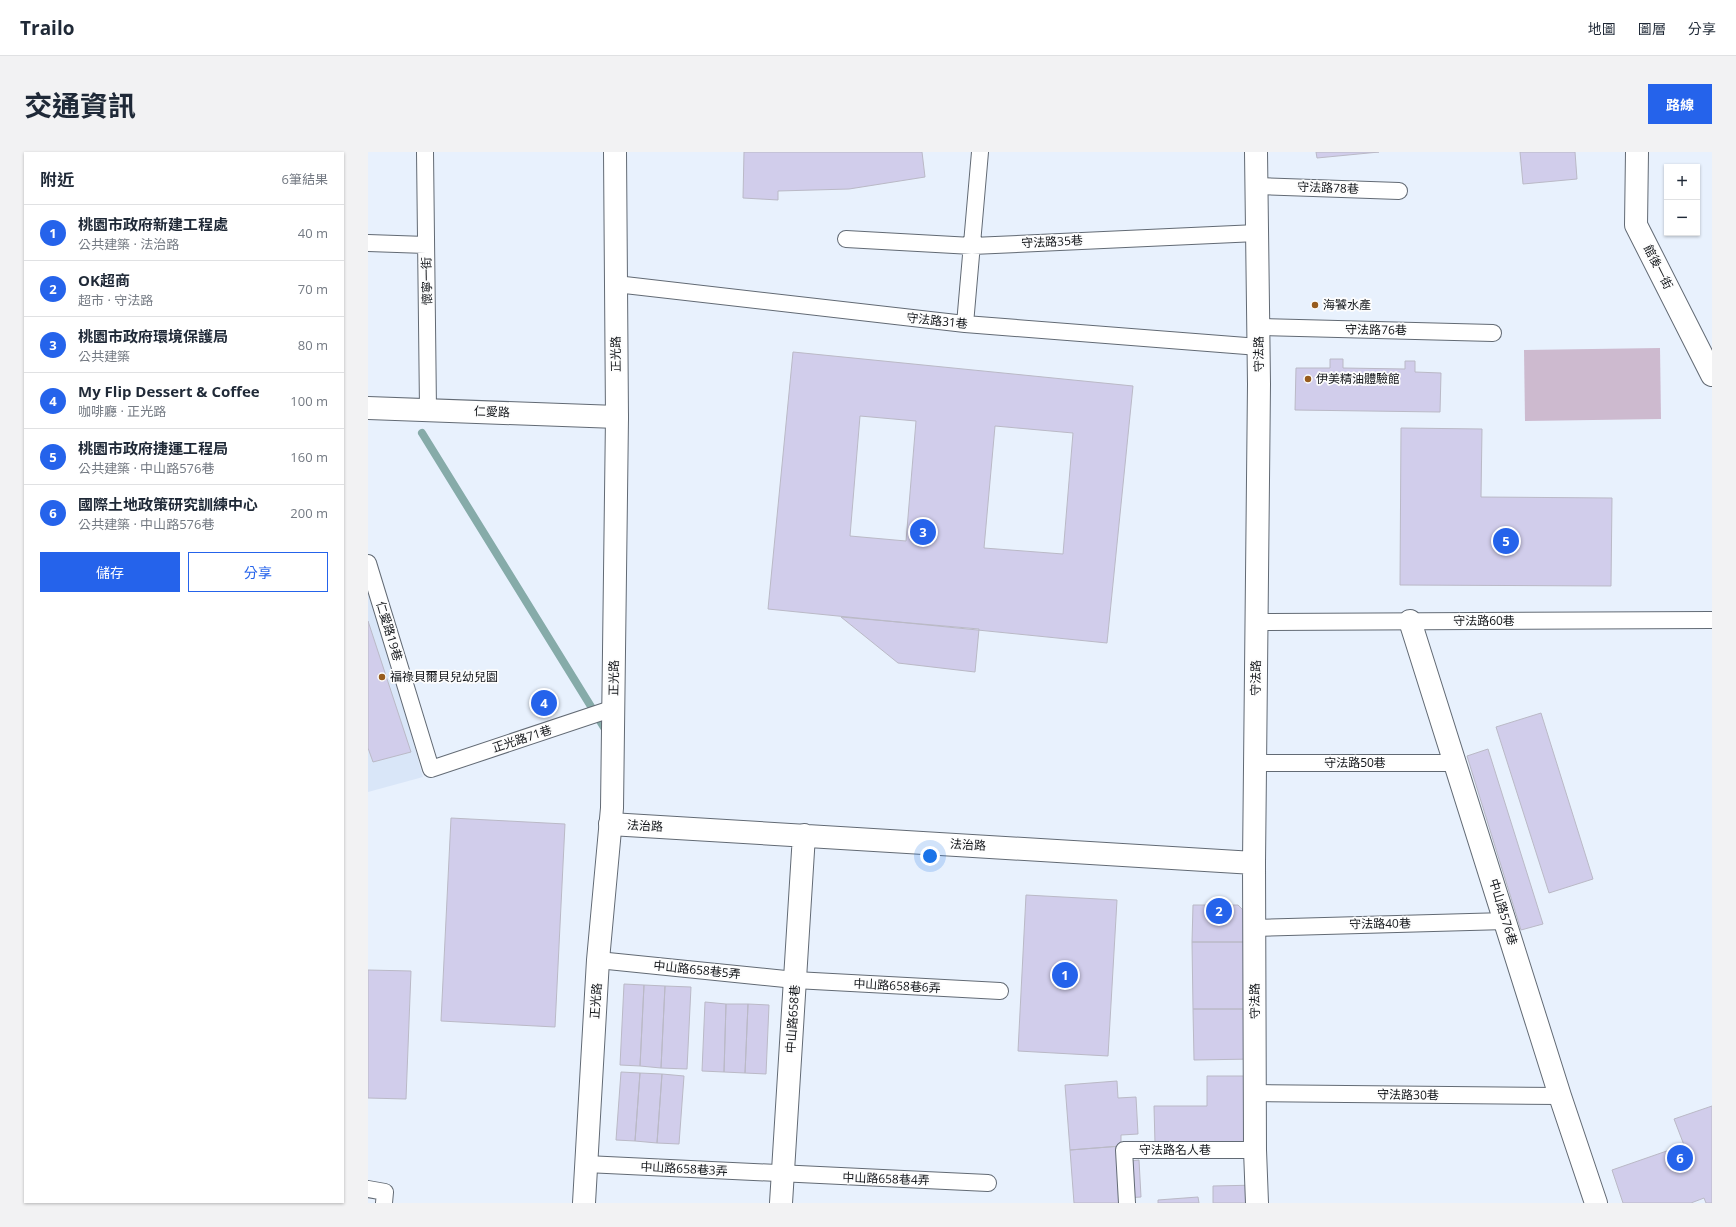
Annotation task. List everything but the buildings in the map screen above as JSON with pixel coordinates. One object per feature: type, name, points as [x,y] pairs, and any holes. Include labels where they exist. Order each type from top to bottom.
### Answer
[{"type":"street","name":"正光路","points":[[584,1203],[598,960],[612,808],[617,417],[614,152]]},
{"type":"street","name":"守法路","points":[[1256,152],[1259,337],[1254,862],[1255,1150],[1257,1203]]},
{"type":"street","name":"館後一街","points":[[1637,152],[1636,225],[1712,375]]},
{"type":"street","name":"仁愛路","points":[[368,408],[617,417]]},
{"type":"street","name":"中山路576巷","points":[[1410,621],[1506,921],[1560,1096],[1596,1203]]},
{"type":"street","name":"法治路","points":[[610,824],[1254,862]]},
{"type":"street","name":"中山路658巷","points":[[781,1203],[804,835]]},
{"type":"lane","name":"懷寧一街","points":[[426,152],[428,409]]},
{"type":"lane","points":[[965,324],[980,152]]},
{"type":"lane","name":"守法路78巷","points":[[1257,186],[1399,190]]},
{"type":"lane","name":"守法路35巷","points":[[846,239],[972,246],[1257,233]]},
{"type":"lane","points":[[368,242],[426,245]]},
{"type":"lane","name":"守法路31巷","points":[[616,284],[965,324],[1259,337]]},
{"type":"lane","name":"守法路76巷","points":[[1259,337],[1493,333]]},
{"type":"lane","name":"仁愛路19巷","points":[[368,563],[431,769]]},
{"type":"lane","name":"守法路60巷","points":[[1257,622],[1712,620]]},
{"type":"lane","name":"正光路71巷","points":[[431,769],[614,708]]},
{"type":"lane","name":"守法路50巷","points":[[1255,763],[1455,763]]},
{"type":"lane","name":"守法路40巷","points":[[1254,928],[1506,921]]},
{"type":"lane","name":"中山路658巷5弄","points":[[598,960],[795,980]]},
{"type":"lane","name":"中山路658巷6弄","points":[[795,980],[1000,991]]},
{"type":"lane","name":"守法路30巷","points":[[1256,1094],[1560,1096]]},
{"type":"lane","name":"守法路名人巷","points":[[1127,1203],[1124,1150],[1255,1150]]},
{"type":"lane","name":"中山路658巷3弄","points":[[586,1164],[783,1174]]},
{"type":"lane","name":"中山路658巷4弄","points":[[783,1174],[988,1183]]},
{"type":"lane","points":[[368,1189],[385,1192],[384,1203]]},
{"type":"shaded area","points":[[1660,348],[1661,419],[1525,421],[1524,350]]},
{"type":"shaded area","name":"福祿貝爾貝兒幼兒園","points":[[368,576],[423,777],[368,792]]},
{"type":"waterway","points":[[422,433],[608,734]]},
{"type":"place","name":"海饕水產","points":[[1315,305]]},
{"type":"place","name":"伊美精油體驗館","points":[[1308,379]]},
{"type":"place","name":"桃園市政府環境保護局","points":[[923,532]]},
{"type":"place","name":"桃園市政府捷運工程局","points":[[1506,541]]},
{"type":"place","name":"福祿貝爾貝兒幼兒園","points":[[382,677]]},
{"type":"place","name":"My Flip Dessert & Coffee","points":[[544,703]]},
{"type":"place","name":"OK超商","points":[[1219,911]]},
{"type":"place","name":"桃園市政府新建工程處","points":[[1065,975]]},
{"type":"place","name":"國際土地政策研究訓練中心","points":[[1680,1158]]}]
